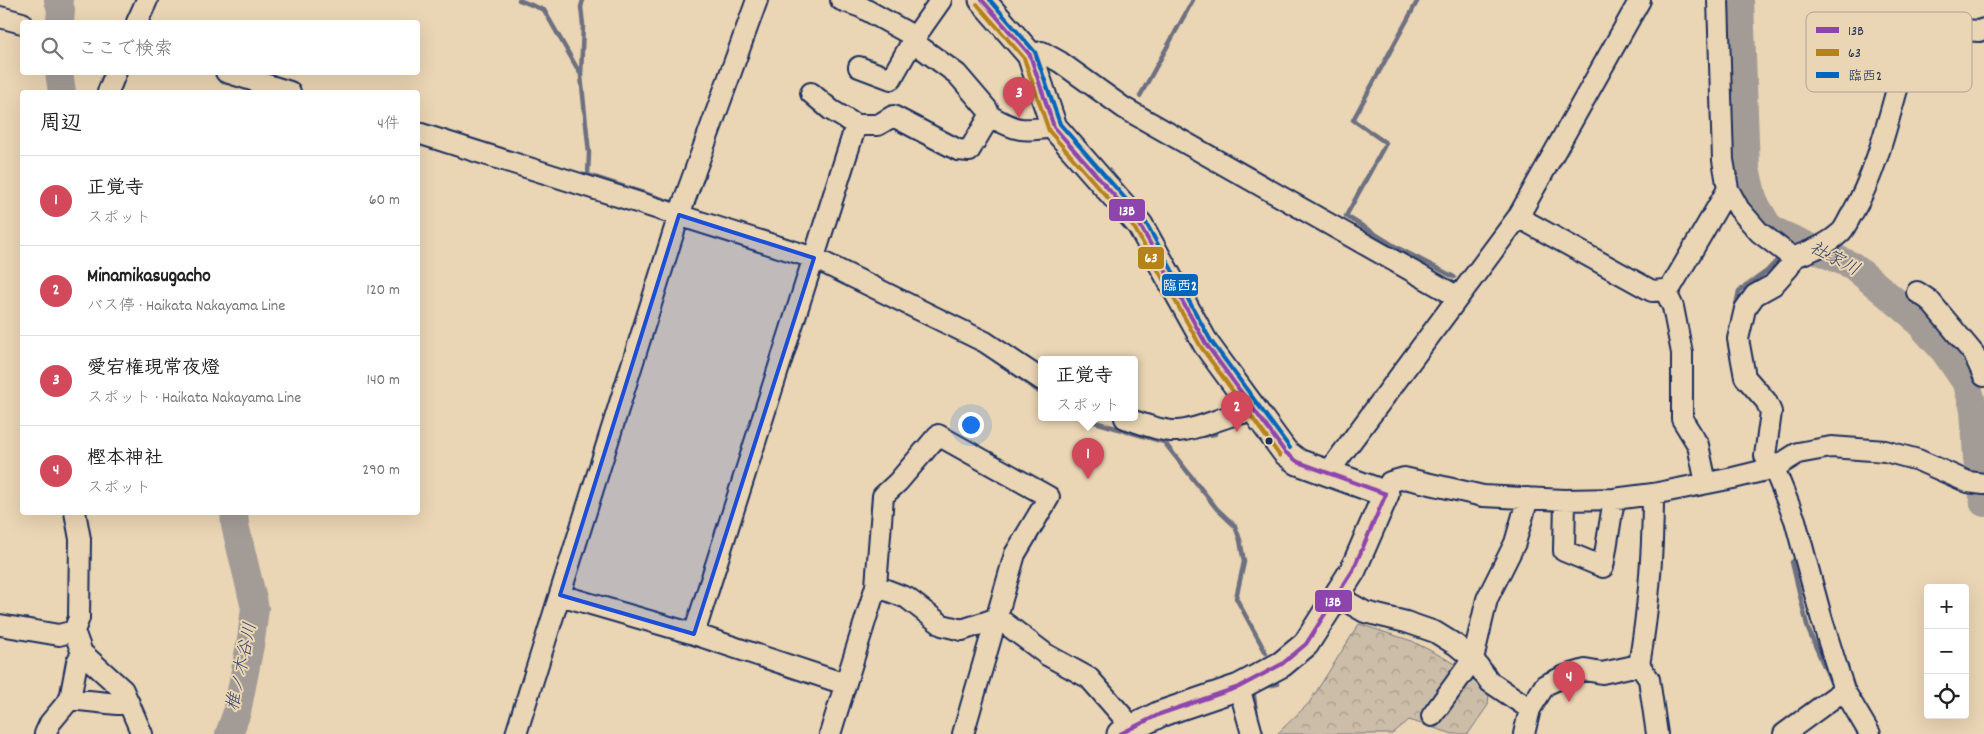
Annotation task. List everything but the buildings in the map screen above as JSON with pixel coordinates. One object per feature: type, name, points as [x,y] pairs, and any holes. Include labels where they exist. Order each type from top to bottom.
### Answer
[{"type":"main road","points":[[982,0],[1030,55],[1054,127],[1140,225],[1206,344],[1284,452],[1292,459],[1327,474],[1386,494],[1353,570],[1306,644],[1282,664],[1239,687],[1160,714],[1126,731]]},
{"type":"street","points":[[138,20],[146,0]]},
{"type":"street","points":[[516,734],[679,215],[757,0]]},
{"type":"street","points":[[841,0],[861,7],[913,39],[957,74],[987,109],[990,116],[1012,128],[1027,130],[1054,127]]},
{"type":"street","points":[[858,67],[891,79],[913,39],[941,0]]},
{"type":"street","points":[[1327,474],[1518,217],[1640,0]]},
{"type":"street","points":[[1718,0],[1723,160],[1728,189],[1739,209],[1759,232],[1792,258]]},
{"type":"street","points":[[0,17],[20,22]]},
{"type":"street","points":[[1030,55],[1042,52],[1060,62],[1124,108],[1458,297]]},
{"type":"street","points":[[109,90],[115,75]]},
{"type":"street","points":[[236,75],[284,90]]},
{"type":"street","points":[[1792,258],[1821,247],[1841,232],[1859,201],[1877,158],[1896,92]]},
{"type":"street","points":[[812,93],[831,110],[856,125],[878,125],[893,116],[958,150],[969,151],[990,116]]},
{"type":"street","points":[[694,634],[856,125]]},
{"type":"street","points":[[420,134],[814,258],[985,342],[1038,377]]},
{"type":"street","points":[[1518,217],[1652,291],[1665,290],[1671,287],[1728,189]]},
{"type":"street","points":[[1792,258],[1789,267],[1772,285],[1755,295],[1745,309],[1738,339],[1745,377],[1766,401],[1771,412],[1765,456],[1774,468],[1795,520],[1822,620],[1844,690],[1870,734]]},
{"type":"street","points":[[1665,290],[1673,308],[1682,353],[1682,419],[1698,445],[1706,483]]},
{"type":"street","points":[[1917,292],[1929,300],[1974,354],[1984,376]]},
{"type":"street","points":[[1137,421],[1177,431],[1221,420],[1242,412],[1254,412]]},
{"type":"street","points":[[830,734],[876,586],[883,496],[898,482],[938,435],[1049,497],[1015,554],[963,734]]},
{"type":"street","points":[[1386,494],[1390,482],[1404,478],[1483,496],[1565,500],[1614,499],[1653,494],[1774,468],[1798,453],[1831,447],[1885,451],[1918,460],[1968,482],[1984,484]]},
{"type":"street","points":[[1653,494],[1653,548],[1648,612],[1639,665],[1649,679],[1657,734]]},
{"type":"street","points":[[1432,716],[1473,659],[1488,599],[1516,543],[1528,498]]},
{"type":"street","points":[[1565,500],[1564,550],[1603,567],[1614,499]]},
{"type":"street","points":[[76,515],[80,539],[79,618],[74,631],[82,653],[122,690],[142,734]]},
{"type":"street","points":[[876,586],[907,598],[942,625],[962,630],[998,618]]},
{"type":"street","points":[[560,594],[694,634],[845,684]]},
{"type":"street","points":[[1336,596],[1365,612],[1406,622],[1435,632],[1456,645],[1473,659],[1490,682],[1530,709]]},
{"type":"street","points":[[998,618],[1047,655],[1089,678],[1126,731]]},
{"type":"street","points":[[0,626],[59,635],[74,631]]},
{"type":"street","points":[[45,734],[50,723],[70,699],[77,662],[82,653]]},
{"type":"street","points":[[1524,734],[1530,709],[1546,685],[1565,676],[1585,670],[1602,673],[1639,665]]},
{"type":"street","points":[[1239,687],[1252,734]]},
{"type":"street","points":[[1784,734],[1844,690]]},
{"type":"street","points":[[70,699],[117,704],[129,703]]},
{"type":"highlighted area","points":[[679,215],[814,258],[694,634],[560,595]]},
{"type":"green space","points":[[1359,624],[1412,641],[1490,682],[1488,705],[1468,734],[1453,734],[1409,720],[1392,734],[1277,734],[1309,703]]},
{"type":"waterway","name":"椎ノ木谷川","points":[[58,0],[61,10],[60,20]]},
{"type":"waterway","points":[[519,0],[544,10],[581,75]]},
{"type":"waterway","points":[[583,0],[581,7],[583,25],[581,76],[589,153],[588,175],[671,202]]},
{"type":"waterway","points":[[1140,96],[1193,0]]},
{"type":"waterway","points":[[1418,0],[1353,120],[1386,143],[1346,216],[1396,247],[1454,277]]},
{"type":"waterway","name":"社家川","points":[[1740,0],[1746,169],[1754,202],[1770,229],[1853,266],[1912,315],[1945,352],[1967,384],[1974,409],[1977,458],[1984,503]]},
{"type":"waterway","name":"椎ノ木谷川","points":[[59,75],[62,90]]},
{"type":"waterway","points":[[1788,248],[1794,241]]},
{"type":"waterway","points":[[1735,310],[1739,291],[1767,271],[1781,256]]},
{"type":"waterway","points":[[1011,371],[1038,391]]},
{"type":"waterway","points":[[1091,421],[1164,442],[1176,440]]},
{"type":"waterway","points":[[1201,436],[1215,434]]},
{"type":"waterway","points":[[1164,442],[1217,509],[1235,526],[1244,562],[1236,598],[1266,653]]},
{"type":"waterway","name":"椎ノ木谷川","points":[[229,734],[237,712],[251,640],[255,608],[234,515]]},
{"type":"waterway","points":[[1799,557],[1792,562],[1808,629],[1832,684]]},
{"type":"waterway","points":[[1263,687],[1277,684]]},
{"type":"waterway","points":[[1253,689],[1257,718]]},
{"type":"transit line","name":"13B","points":[[982,0],[1030,55],[1054,127],[1140,225],[1206,344],[1285,452],[1298,462],[1386,494],[1353,570],[1306,644],[1282,664],[1239,687],[1160,714],[1120,734]]},
{"type":"transit line","name":"臨西2","points":[[990,0],[1035,52],[1060,124],[1145,221],[1211,341],[1290,448]]},
{"type":"transit line","name":"63","points":[[977,4],[1024,58],[1049,131],[1135,229],[1201,347],[1280,456]]},
{"type":"place","name":"愛宕権現常夜燈","points":[[1019,118]]},
{"type":"place","name":"Minamikasugacho","points":[[1237,432]]},
{"type":"place","name":"正覚寺","points":[[1088,479]]},
{"type":"place","name":"樫本神社","points":[[1569,702]]}]
